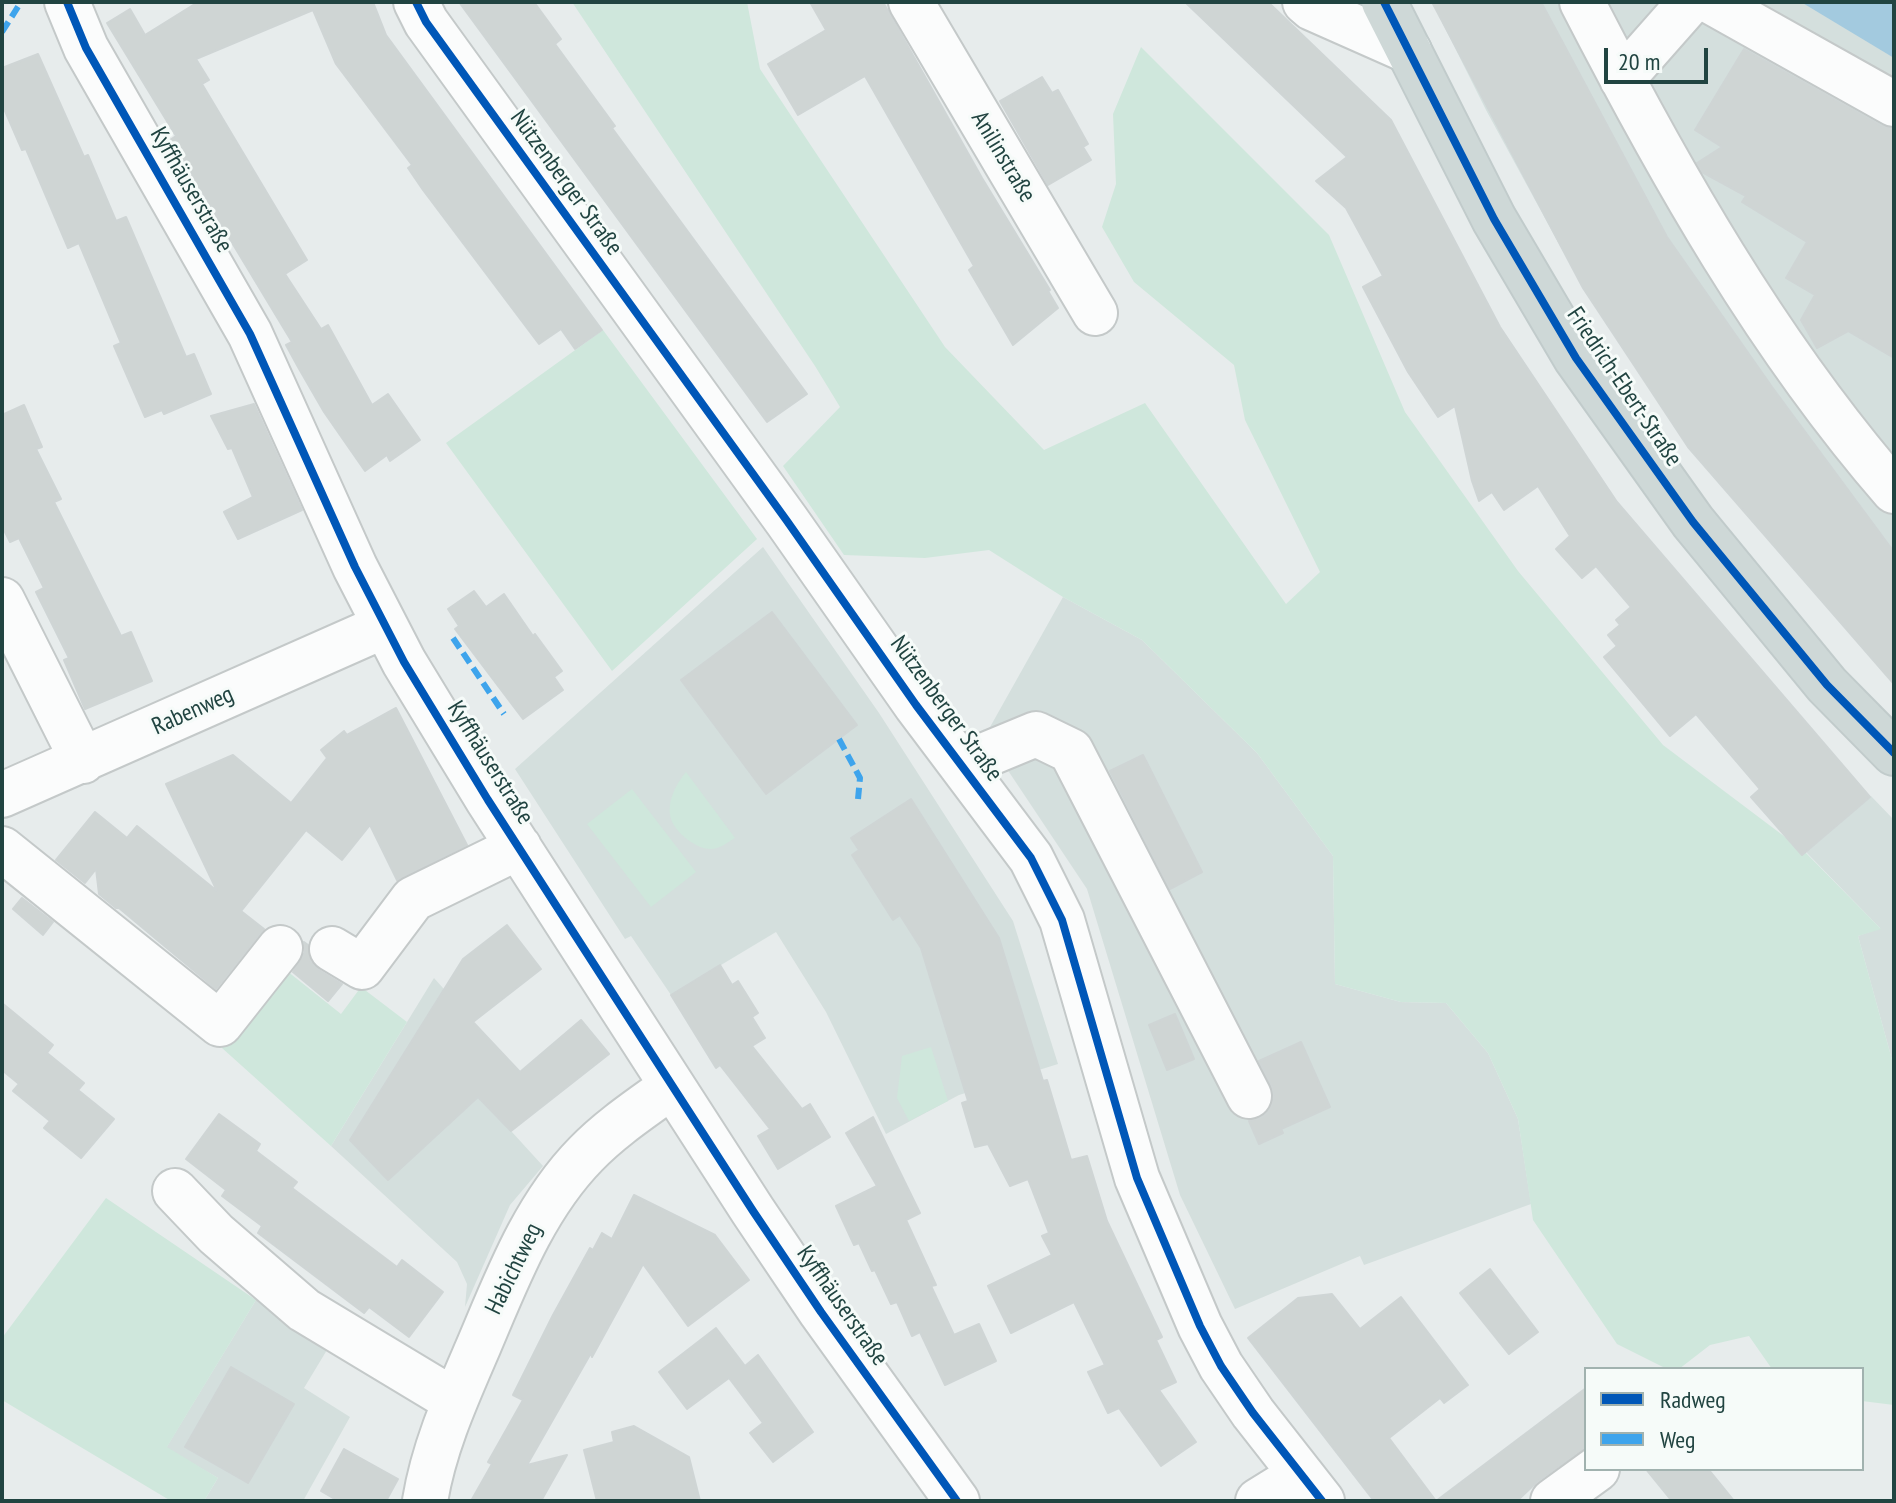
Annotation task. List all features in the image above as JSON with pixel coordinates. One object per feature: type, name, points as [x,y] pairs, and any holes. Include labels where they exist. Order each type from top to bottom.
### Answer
[{"type":"main road","name":"Friedrich-Ebert-Straße","points":[[1384,2],[1494,219],[1576,358],[1693,522],[1827,685],[1894,753]]},
{"type":"street","name":"Kyffhäuserstraße","points":[[67,2],[86,48],[250,334],[384,626],[462,759],[821,1312],[957,1501]]},
{"type":"street","name":"Nützenberger Straße","points":[[416,2],[426,22],[1031,858],[1062,920],[1137,1178],[1200,1326],[1245,1402],[1311,1488]]},
{"type":"street","name":"Anilinstraße","points":[[911,2],[1095,313]]},
{"type":"street","points":[[1305,2],[1312,8],[1409,51]]},
{"type":"street","points":[[1582,2],[1707,228],[1809,386],[1887,466]]},
{"type":"street","points":[[1622,79],[1690,2]]},
{"type":"street","points":[[1712,2],[1894,104]]},
{"type":"street","points":[[2,600],[83,761]]},
{"type":"street","name":"Rabenweg","points":[[2,795],[384,626]]},
{"type":"street","points":[[961,765],[1036,734],[1071,751],[1249,1096]]},
{"type":"street","points":[[332,949],[362,967],[413,899],[519,847]]},
{"type":"street","points":[[2,849],[220,1024],[280,948]]},
{"type":"street","name":"Habichtweg","points":[[427,1500],[433,1460],[455,1401],[510,1272],[546,1204],[586,1154],[672,1086]]},
{"type":"street","points":[[175,1191],[216,1234],[304,1310],[455,1401]]},
{"type":"street","points":[[1553,1501],[1594,1471]]},
{"type":"street","points":[[1258,1501],[1311,1488]]},
{"type":"shaded area","points":[[1432,2],[1894,2],[1894,684],[1687,446],[1583,288],[1486,110]]},
{"type":"shaded area","points":[[763,547],[879,713],[1013,921],[1058,1064],[959,1095],[886,1134],[826,1012],[776,932],[671,995],[631,936],[625,939],[515,769]]},
{"type":"shaded area","points":[[1063,597],[1142,640],[1257,753],[1333,856],[1335,984],[1401,1002],[1446,1003],[1488,1053],[1518,1119],[1531,1204],[1364,1265],[1360,1256],[1235,1309],[1180,1195],[1087,889],[985,736]]},
{"type":"shaded area","points":[[1871,796],[1894,820],[1894,1067],[1858,936],[1880,928],[1806,852]]},
{"type":"shaded area","points":[[434,978],[513,1066],[480,1097],[543,1166],[510,1205],[465,1307],[467,1284],[457,1262],[331,1146]]},
{"type":"shaded area","points":[[256,1300],[330,1345],[304,1388],[350,1417],[303,1501],[204,1501],[218,1478],[166,1448]]},
{"type":"green space","points":[[572,2],[747,2],[760,69],[945,347],[1044,450],[1145,403],[1286,604],[1320,572],[1245,420],[1234,365],[1134,282],[1102,227],[1116,184],[1113,114],[1141,47],[1329,235],[1405,412],[1518,571],[1663,745],[1805,852],[1881,929],[1858,936],[1894,1067],[1894,1405],[1864,1401],[1864,1367],[1771,1367],[1749,1336],[1710,1345],[1682,1367],[1663,1367],[1617,1344],[1533,1220],[1518,1119],[1488,1053],[1446,1003],[1401,1002],[1335,984],[1333,856],[1257,753],[1142,640],[1063,597],[989,550],[925,558],[844,555],[783,466],[840,407]]},
{"type":"green space","points":[[603,330],[757,539],[612,671],[446,443]]},
{"type":"green space","points":[[686,772],[735,838],[718,847],[706,848],[692,843],[675,826],[671,820],[670,803],[676,786]]},
{"type":"green space","points":[[632,789],[696,872],[651,907],[587,824]]},
{"type":"green space","points":[[282,967],[341,1014],[361,987],[407,1022],[331,1146],[222,1048]]},
{"type":"green space","points":[[931,1047],[948,1101],[909,1121],[897,1098],[902,1056]]},
{"type":"green space","points":[[106,1198],[256,1300],[167,1447],[218,1478],[204,1501],[171,1501],[2,1400],[2,1338]]},
{"type":"water","points":[[1801,2],[1894,2],[1894,58]]},
{"type":"building","points":[[198,2],[373,2],[386,35],[602,330],[575,349],[561,329],[539,344],[423,190],[408,168],[412,165],[336,64],[313,10],[196,59],[209,80],[202,84],[307,260],[285,274],[321,329],[328,325],[372,405],[388,394],[420,440],[390,461],[387,455],[365,471],[324,412],[298,367],[286,345],[292,342],[170,140],[176,136],[107,23],[130,9],[145,35]]},
{"type":"building","points":[[459,2],[534,2],[561,39],[555,44],[615,126],[612,128],[807,394],[767,422]]},
{"type":"building","points":[[810,2],[883,2],[1058,308],[1013,345],[969,270],[974,266],[865,76],[798,115],[768,64],[826,30]]},
{"type":"building","points":[[1185,2],[1268,2],[1391,120],[1500,327],[1617,502],[1870,797],[1802,855],[1751,797],[1760,789],[1696,714],[1670,736],[1604,657],[1617,646],[1608,635],[1620,625],[1616,620],[1631,607],[1596,566],[1582,578],[1556,549],[1570,536],[1538,486],[1504,510],[1492,492],[1479,501],[1455,406],[1438,417],[1408,372],[1363,287],[1383,276],[1346,208],[1316,181],[1347,157]]},
{"type":"building","points":[[1432,2],[1541,2],[1667,237],[1772,387],[1894,552],[1894,684],[1688,447],[1583,288]]},
{"type":"building","points":[[1744,49],[1882,126],[1894,129],[1894,358],[1848,331],[1817,348],[1801,320],[1815,295],[1786,278],[1807,242],[1742,202],[1746,196],[1702,172],[1697,163],[1722,147],[1695,130]]},
{"type":"building","points":[[38,54],[84,157],[88,155],[116,221],[126,217],[186,357],[194,354],[211,394],[164,414],[162,410],[145,417],[114,346],[121,343],[79,243],[68,248],[26,149],[22,150],[2,104],[2,68]]},
{"type":"building","points":[[1042,77],[1052,93],[1058,90],[1088,144],[1083,147],[1091,160],[1048,185],[1000,101]]},
{"type":"building","points":[[254,404],[302,510],[238,539],[224,512],[253,497],[232,448],[228,449],[211,416]]},
{"type":"building","points":[[24,405],[42,447],[36,449],[61,499],[54,502],[121,636],[131,632],[152,681],[85,709],[64,660],[69,658],[36,592],[44,588],[19,538],[10,542],[2,526],[2,415]]},
{"type":"building","points":[[474,591],[486,607],[504,594],[562,671],[554,677],[563,690],[523,719],[455,629],[459,626],[448,609]]},
{"type":"building","points":[[772,612],[857,725],[766,794],[681,680]]},
{"type":"building","points":[[396,708],[467,845],[397,880],[370,825],[342,860],[306,830],[241,911],[264,929],[216,989],[99,894],[96,869],[85,883],[56,860],[95,812],[127,838],[137,826],[217,891],[166,784],[233,755],[291,803],[327,758],[321,750],[344,731],[347,735]]},
{"type":"building","points":[[1143,755],[1202,872],[1170,889],[1110,771]]},
{"type":"building","points":[[911,799],[999,938],[1071,1160],[1087,1156],[1107,1221],[1162,1337],[1156,1340],[1176,1382],[1159,1390],[1196,1442],[1161,1466],[1119,1408],[1108,1413],[1088,1372],[1105,1365],[1074,1302],[1011,1333],[988,1286],[1052,1255],[1042,1236],[1049,1233],[1028,1179],[1010,1186],[988,1144],[975,1147],[962,1103],[968,1101],[921,948],[900,915],[893,920],[852,855],[859,850],[851,838]]},
{"type":"building","points":[[22,898],[53,922],[43,935],[13,909]]},
{"type":"building","points":[[507,925],[541,969],[473,1022],[520,1072],[581,1020],[609,1054],[511,1131],[478,1097],[388,1180],[350,1140],[463,959]]},
{"type":"building","points":[[304,942],[308,945],[311,962],[342,984],[328,1001],[293,972],[305,952]]},
{"type":"building","points":[[720,965],[732,985],[738,981],[758,1013],[752,1017],[765,1038],[752,1046],[802,1109],[810,1104],[830,1137],[778,1169],[758,1136],[770,1129],[720,1065],[716,1068],[671,995]]},
{"type":"building","points":[[2,1003],[53,1045],[47,1053],[84,1083],[78,1090],[114,1119],[81,1158],[44,1128],[50,1121],[13,1091],[19,1084],[2,1070]]},
{"type":"building","points":[[1175,1014],[1194,1059],[1167,1070],[1149,1025]]},
{"type":"building","points":[[1301,1042],[1330,1107],[1281,1129],[1283,1133],[1259,1144],[1249,1121],[1261,1118],[1270,1110],[1274,1096],[1259,1061]]},
{"type":"building","points":[[219,1114],[260,1144],[256,1151],[297,1182],[292,1188],[397,1267],[402,1260],[443,1292],[409,1337],[369,1307],[364,1313],[258,1233],[262,1226],[222,1196],[226,1190],[186,1159]]},
{"type":"building","points":[[873,1117],[920,1213],[906,1220],[936,1285],[931,1286],[954,1335],[979,1324],[996,1361],[945,1385],[920,1332],[912,1336],[897,1302],[891,1304],[859,1243],[854,1245],[836,1206],[877,1186],[846,1133]]},
{"type":"building","points":[[634,1195],[715,1235],[749,1280],[688,1326],[643,1264],[527,1465],[567,1455],[541,1501],[471,1501],[492,1464],[488,1462],[523,1400],[513,1395],[553,1315],[590,1248],[593,1250],[602,1233],[612,1239]]},
{"type":"building","points":[[1490,1269],[1538,1332],[1509,1354],[1460,1293]]},
{"type":"building","points":[[1332,1294],[1360,1329],[1401,1297],[1468,1385],[1444,1403],[1440,1398],[1389,1438],[1436,1501],[1374,1501],[1248,1338],[1298,1298]]},
{"type":"building","points":[[716,1328],[745,1366],[758,1355],[813,1432],[773,1462],[750,1433],[763,1423],[729,1378],[687,1409],[659,1372]]},
{"type":"building","points":[[231,1367],[294,1404],[248,1483],[185,1447]]},
{"type":"building","points":[[1584,1390],[1584,1448],[1538,1481],[1517,1501],[1436,1501]]},
{"type":"building","points":[[634,1426],[689,1457],[700,1501],[597,1501],[584,1450],[614,1442],[612,1432]]},
{"type":"building","points":[[344,1449],[398,1479],[386,1501],[338,1501],[321,1491]]},
{"type":"building","points":[[1648,1471],[1710,1471],[1734,1501],[1672,1501]]},
{"type":"marked path","points":[[2,32],[21,2]]},
{"type":"marked path","points":[[453,638],[504,714]]},
{"type":"marked path","points":[[839,739],[860,778],[858,799]]},
{"type":"cycle path","points":[[67,2],[86,48],[250,334],[355,567],[404,662],[488,800],[753,1211],[821,1312],[957,1501]]},
{"type":"cycle path","points":[[416,2],[426,22],[787,521],[916,705],[1031,858],[1062,920],[1137,1178],[1200,1326],[1221,1366],[1253,1413],[1322,1501]]},
{"type":"cycle path","points":[[1384,2],[1494,219],[1576,358],[1693,522],[1827,685],[1894,753]]}]
